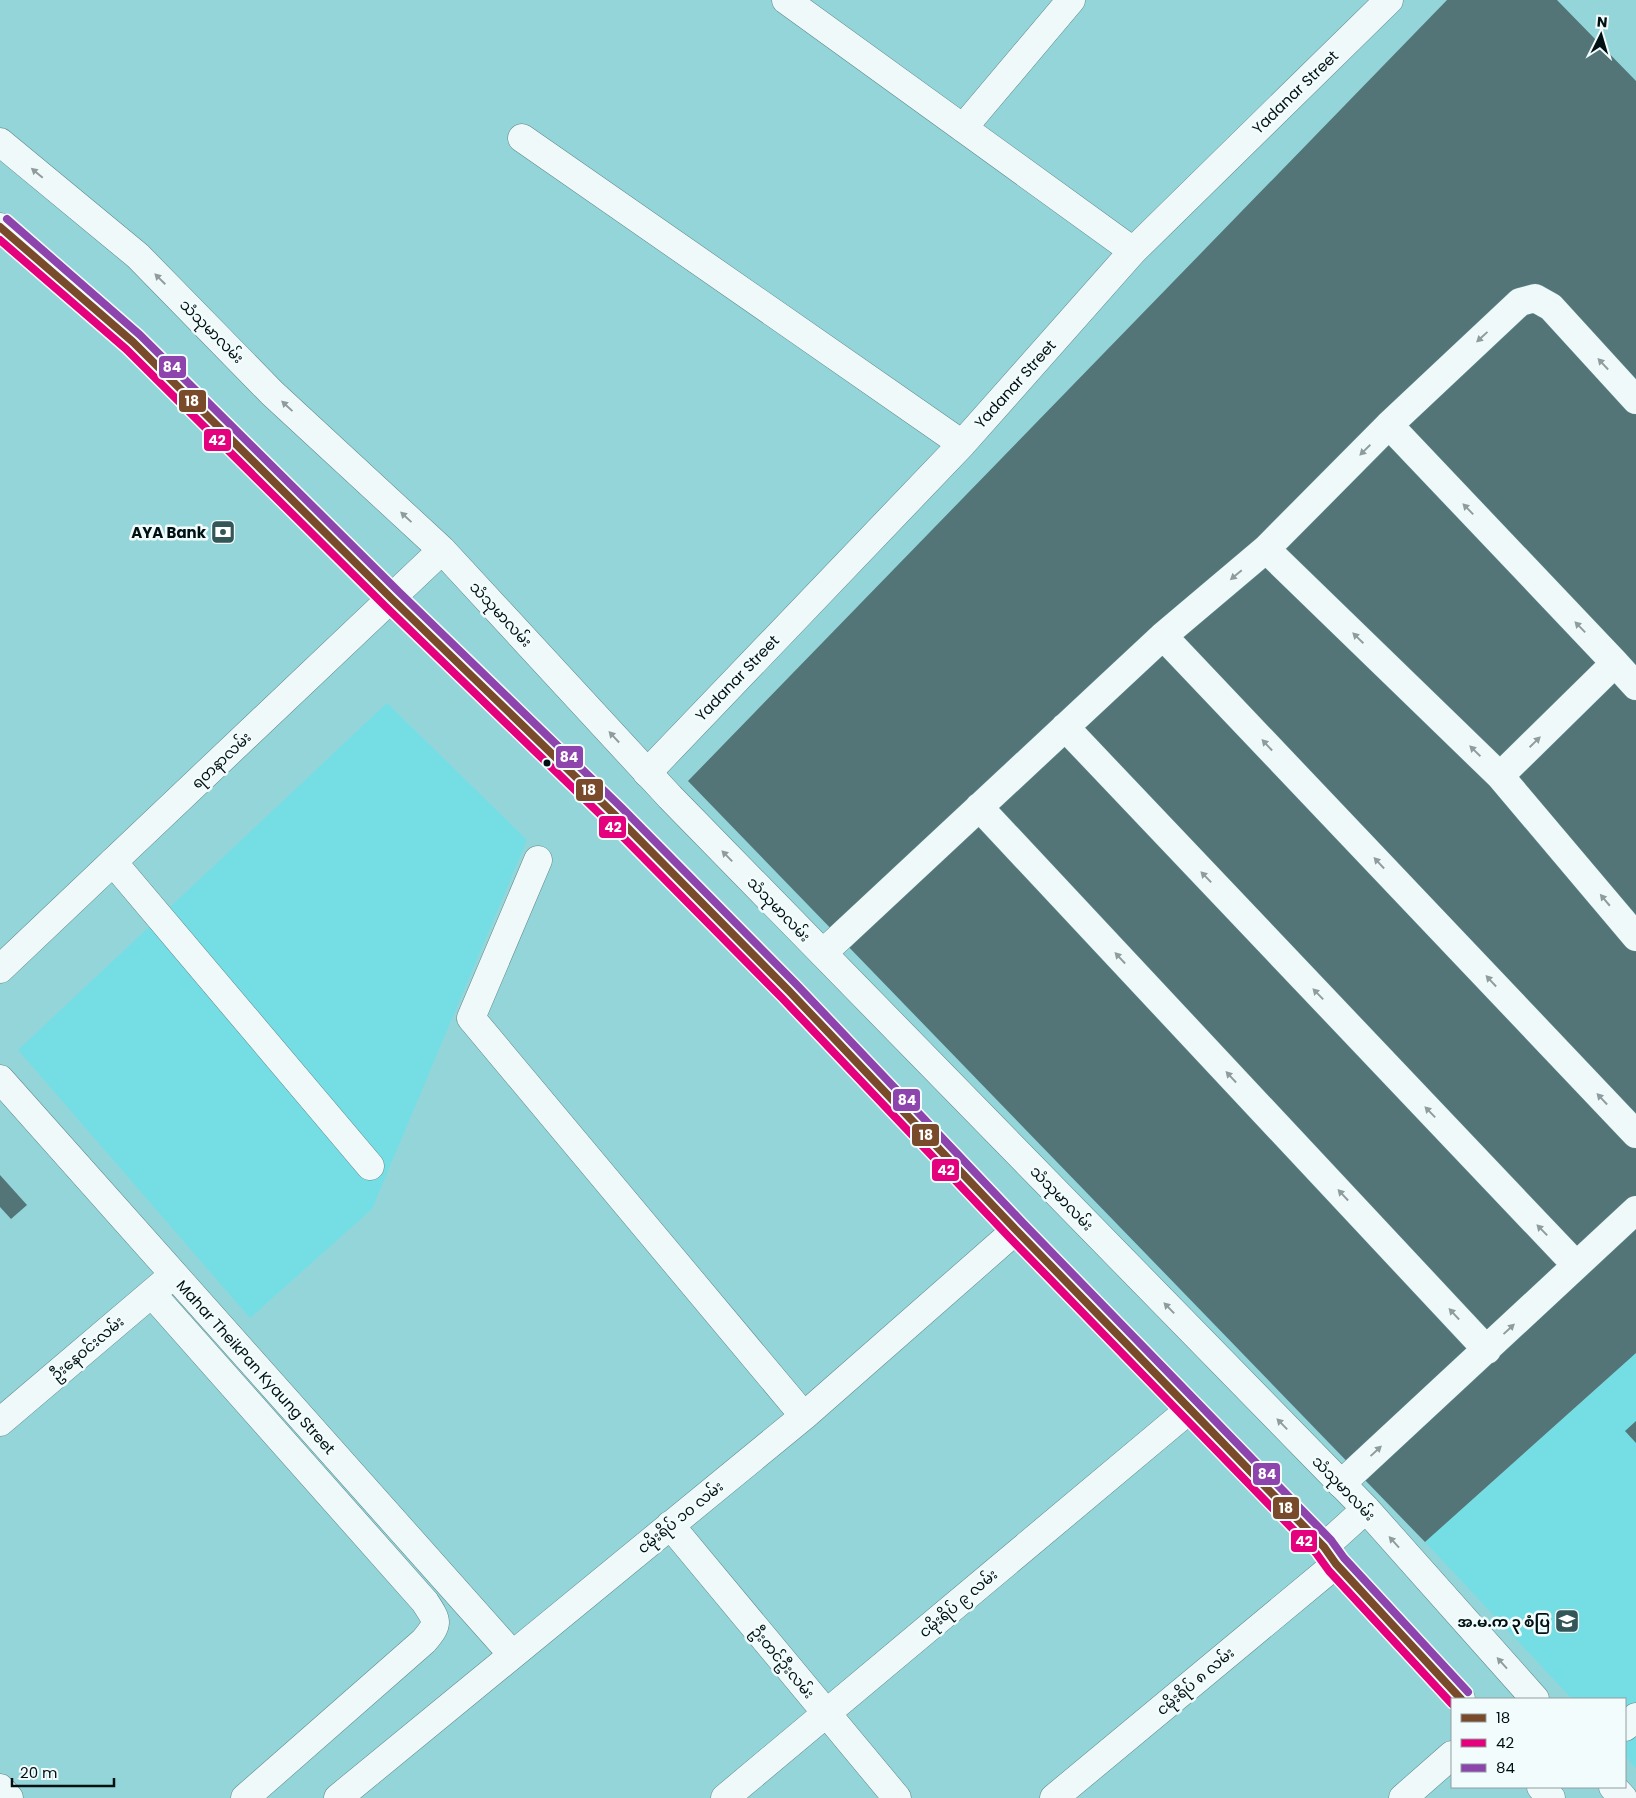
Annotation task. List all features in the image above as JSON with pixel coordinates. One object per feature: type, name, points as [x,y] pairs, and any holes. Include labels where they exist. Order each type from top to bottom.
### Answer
[{"type":"street","points":[[786,0],[1133,251]]},
{"type":"street","points":[[963,128],[1071,0]]},
{"type":"street","name":"Yadanar Street","points":[[647,773],[962,444],[1133,251],[1389,0]]},
{"type":"street","points":[[522,138],[962,444]]},
{"type":"street","name":"သံသုမာလမ်း","points":[[0,142],[138,256],[272,393],[442,550],[647,773],[1366,1510],[1534,1698]]},
{"type":"street","points":[[0,227],[133,342],[615,815],[789,991],[1016,1230],[1190,1409],[1330,1556],[1460,1698]]},
{"type":"street","points":[[823,953],[1163,636],[1266,549],[1389,426],[1520,302],[1535,298],[1551,307],[1636,400]]},
{"type":"street","points":[[1389,426],[1636,686]]},
{"type":"street","points":[[1266,549],[1500,776],[1636,937]]},
{"type":"street","name":"ရတနာလမ်း","points":[[0,969],[442,550]]},
{"type":"street","points":[[1163,636],[1636,1134]]},
{"type":"street","points":[[1500,776],[1615,664]]},
{"type":"street","points":[[1065,727],[1576,1265]]},
{"type":"street","points":[[979,807],[1487,1350]]},
{"type":"street","points":[[538,860],[471,1018],[804,1416]]},
{"type":"street","points":[[113,862],[370,1166]]},
{"type":"street","name":"Mahar TheikPan Kyaung Street","points":[[0,1079],[512,1654]]},
{"type":"street","points":[[1340,1484],[1487,1350],[1636,1210]]},
{"type":"street","name":"ငမိုးရိပ် ၁၀ လမ်း","points":[[338,1798],[804,1416],[1016,1230]]},
{"type":"street","name":"ဦးနေဝင်းလမ်း","points":[[0,1422],[174,1275]]},
{"type":"street","points":[[152,1294],[425,1602],[435,1617],[435,1628],[424,1641],[245,1798]]},
{"type":"street","name":"ငမိုးရိပ် ၉ လမ်း","points":[[725,1798],[1190,1409]]},
{"type":"street","name":"ငမိုးရိပ် ၈ လမ်း","points":[[1054,1798],[1330,1556],[1366,1510]]},
{"type":"street","name":"ဦးတင်ဦးလမ်း","points":[[670,1525],[897,1798]]},
{"type":"street","points":[[1626,1725],[1636,1717]]},
{"type":"street","points":[[1403,1798],[1451,1756]]},
{"type":"street","points":[[0,1788],[9,1798]]},
{"type":"street","points":[[1542,1788],[1551,1798]]},
{"type":"street","points":[[1614,1788],[1623,1798]]},
{"type":"shaded area","points":[[387,703],[527,840],[372,1209],[250,1318],[18,1050]]},
{"type":"shaded area","name":"အ.မ.က ၃ စံပြ","points":[[1636,1353],[1636,1768],[1626,1757],[1626,1698],[1571,1698],[1425,1542]]},
{"type":"building","points":[[1447,0],[1557,0],[1636,81],[1636,1353],[1425,1542],[688,781]]},
{"type":"building","points":[[0,1175],[27,1205],[11,1219],[0,1207]]},
{"type":"building","points":[[1636,1421],[1636,1443],[1625,1431]]},
{"type":"transit line","name":"84","points":[[7,219],[140,335],[399,592],[622,808],[796,984],[1023,1223],[1331,1540],[1344,1558],[1468,1692]]},
{"type":"transit line","name":"18","points":[[0,227],[133,342],[392,599],[615,815],[789,991],[1016,1230],[1324,1547],[1336,1564],[1460,1698]]},
{"type":"transit line","name":"42","points":[[0,240],[126,349],[385,606],[608,822],[782,998],[1009,1237],[1316,1553],[1329,1571],[1451,1703]]},
{"type":"place","name":"AYA Bank","points":[[223,532]]},
{"type":"place","name":"အ.မ.က ၃ စံပြ","points":[[1567,1621]]}]
